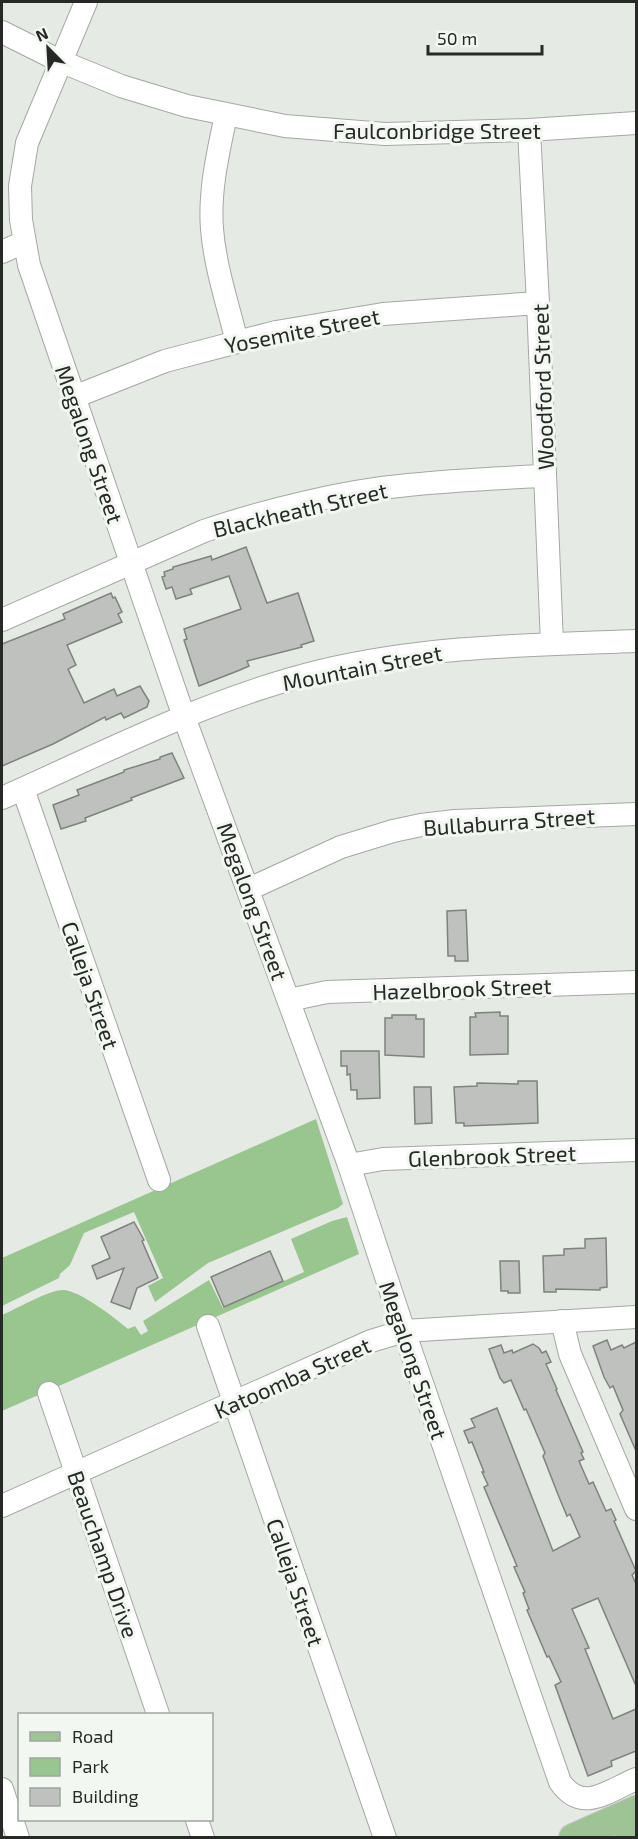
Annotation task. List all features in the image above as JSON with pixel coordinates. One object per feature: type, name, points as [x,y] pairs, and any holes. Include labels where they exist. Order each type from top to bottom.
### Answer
[{"type":"main road","points":[[573,1838],[636,1810]]},
{"type":"main road","points":[[629,1838],[636,1834]]},
{"type":"street","name":"Megalong Street","points":[[86,2],[27,143],[20,186],[21,220],[29,265],[184,717],[349,1165],[560,1782],[572,1796],[582,1800],[595,1797],[636,1779]]},
{"type":"street","name":"Faulconbridge Street","points":[[2,32],[60,61],[121,86],[187,106],[285,126],[353,133],[529,130],[636,123]]},
{"type":"street","points":[[226,115],[214,176],[211,208],[212,231],[216,257],[237,342]]},
{"type":"street","name":"Woodford Street","points":[[529,130],[552,644]]},
{"type":"street","points":[[2,252],[24,243]]},
{"type":"street","name":"Yosemite Street","points":[[74,398],[165,361],[276,332],[383,314],[538,303]]},
{"type":"street","name":"Blackheath Street","points":[[2,620],[226,523],[342,496],[407,485],[545,476]]},
{"type":"street","name":"Mountain Street","points":[[2,798],[184,717],[271,685],[356,664],[464,648],[636,641]]},
{"type":"street","name":"Calleja Street","points":[[23,789],[159,1180]]},
{"type":"street","name":"Bullaburra Street","points":[[249,889],[341,847],[384,833],[421,825],[455,821],[636,814]]},
{"type":"street","name":"Hazelbrook Street","points":[[289,1000],[327,992],[636,981]]},
{"type":"street","name":"Glenbrook Street","points":[[349,1165],[383,1159],[636,1150]]},
{"type":"street","name":"Katoomba Street","points":[[2,1506],[371,1341],[404,1331],[636,1317]]},
{"type":"street","points":[[562,1321],[570,1354],[636,1509]]},
{"type":"street","name":"Calleja Street","points":[[208,1326],[386,1838]]},
{"type":"street","name":"Beauchamp Drive","points":[[49,1393],[158,1713]]},
{"type":"street","points":[[2,1789],[18,1838]]},
{"type":"street","points":[[197,1821],[203,1838]]},
{"type":"green space","points":[[316,1119],[343,1204],[338,1208],[208,1263],[155,1302],[148,1286],[163,1278],[134,1212],[84,1233],[70,1265],[60,1274],[59,1278],[2,1306],[2,1258]]},
{"type":"green space","points":[[347,1217],[359,1254],[2,1411],[2,1315],[41,1296],[57,1291],[70,1291],[87,1299],[128,1329],[135,1326],[141,1335],[148,1331],[143,1321],[209,1280],[223,1308],[304,1272],[291,1239]]},
{"type":"building","points":[[246,547],[267,603],[298,593],[314,641],[301,645],[302,647],[247,661],[249,666],[199,686],[184,640],[187,639],[184,629],[241,609],[229,576],[190,589],[192,594],[176,599],[172,587],[166,589],[162,577],[165,576],[164,572],[173,567],[211,556],[212,560]]},
{"type":"building","points":[[111,593],[122,612],[118,614],[122,622],[67,645],[76,665],[68,669],[84,703],[114,689],[117,696],[140,686],[149,701],[147,707],[124,718],[121,713],[106,720],[105,717],[53,744],[2,766],[2,644],[65,619],[63,614]]},
{"type":"building","points":[[172,753],[184,778],[85,818],[86,821],[61,829],[53,805],[79,795],[77,790]]},
{"type":"building","points":[[466,910],[468,961],[455,961],[455,956],[448,956],[447,911]]},
{"type":"building","points":[[500,1012],[500,1016],[508,1016],[508,1054],[470,1055],[470,1017],[476,1017],[475,1013]]},
{"type":"building","points":[[392,1015],[416,1015],[416,1019],[424,1019],[424,1057],[385,1055],[385,1018],[392,1018]]},
{"type":"building","points":[[341,1051],[379,1051],[380,1098],[357,1099],[357,1090],[351,1090],[347,1066],[341,1066]]},
{"type":"building","points":[[518,1081],[537,1081],[538,1123],[464,1126],[464,1123],[456,1123],[454,1087],[477,1086],[477,1083],[518,1084]]},
{"type":"building","points":[[414,1087],[431,1087],[432,1123],[415,1124]]},
{"type":"building","points":[[134,1222],[144,1240],[142,1241],[158,1278],[137,1288],[130,1309],[111,1302],[124,1268],[97,1279],[92,1266],[110,1258],[101,1237]]},
{"type":"building","points":[[606,1238],[607,1287],[600,1288],[600,1290],[556,1289],[556,1292],[544,1292],[543,1256],[564,1255],[564,1249],[585,1248],[585,1239]]},
{"type":"building","points":[[270,1251],[283,1281],[224,1307],[211,1277]]},
{"type":"building","points":[[500,1261],[519,1261],[520,1293],[501,1291]]},
{"type":"building","points":[[607,1340],[611,1350],[622,1345],[624,1348],[636,1342],[636,1451],[620,1414],[623,1410],[613,1386],[610,1388],[604,1377],[593,1346]]},
{"type":"building","points":[[533,1344],[542,1353],[546,1351],[551,1362],[546,1364],[583,1452],[581,1453],[584,1459],[579,1461],[589,1484],[593,1482],[606,1511],[611,1509],[636,1571],[632,1575],[636,1584],[636,1686],[598,1598],[572,1609],[589,1648],[585,1649],[613,1719],[636,1709],[636,1751],[611,1761],[612,1766],[588,1776],[555,1685],[561,1682],[549,1656],[547,1657],[527,1610],[529,1609],[523,1593],[525,1592],[514,1567],[517,1566],[484,1487],[488,1485],[482,1472],[484,1472],[472,1442],[469,1443],[464,1431],[475,1427],[471,1419],[497,1408],[553,1551],[580,1537],[570,1514],[567,1516],[543,1456],[545,1453],[526,1409],[524,1410],[511,1380],[504,1383],[500,1378],[489,1349],[501,1345],[504,1353],[512,1350],[513,1353]]}]
